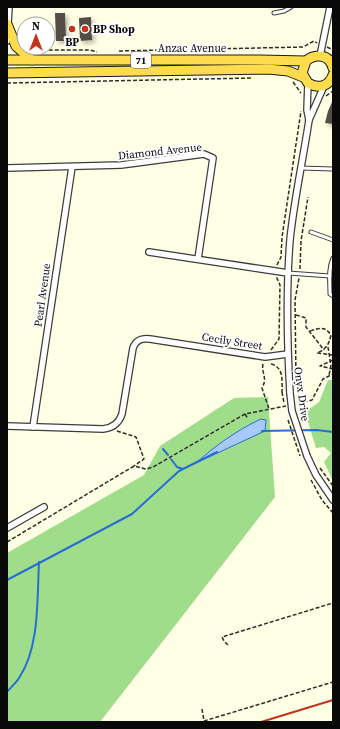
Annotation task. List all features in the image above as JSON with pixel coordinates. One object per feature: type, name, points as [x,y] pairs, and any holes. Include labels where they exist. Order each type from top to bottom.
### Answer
[{"type":"highway","points":[[7,24],[16,46],[32,60]]},
{"type":"highway","points":[[320,56],[325,57],[333,66]]},
{"type":"highway","name":"71","points":[[306,61],[310,58],[320,56]]},
{"type":"highway","name":"Anzac Avenue","points":[[7,60],[306,61]]},
{"type":"highway","points":[[306,61],[303,69],[306,80]]},
{"type":"highway","name":"Anzac Avenue","points":[[7,73],[268,69],[288,71],[306,80]]},
{"type":"highway","name":"71","points":[[306,80],[313,86],[330,81]]},
{"type":"street","points":[[7,41],[9,7]]},
{"type":"street","points":[[320,56],[330,7]]},
{"type":"street","points":[[306,80],[307,110],[309,120]]},
{"type":"street","points":[[288,354],[286,310],[291,229],[297,183],[309,120],[330,81]]},
{"type":"street","name":"Diamond Avenue","points":[[7,168],[121,165],[204,154],[213,158],[198,259]]},
{"type":"street","name":"Pearl Avenue","points":[[33,427],[72,167]]},
{"type":"street","points":[[149,252],[288,273]]},
{"type":"street","name":"Cecily Street","points":[[114,426],[118,423],[122,414],[132,348],[137,341],[141,339],[150,339],[265,357],[288,354]]},
{"type":"street","name":"Onyx Drive","points":[[288,354],[292,411],[307,456],[316,475],[333,500]]},
{"type":"street","points":[[7,426],[103,429],[114,426]]},
{"type":"street","points":[[7,528],[44,507]]},
{"type":"lane","points":[[274,12],[284,11],[291,7]]},
{"type":"lane","points":[[301,168],[333,169]]},
{"type":"lane","points":[[311,232],[333,240]]},
{"type":"lane","points":[[333,258],[330,276],[330,294],[333,296]]},
{"type":"lane","points":[[288,273],[299,275],[330,276]]},
{"type":"path","points":[[112,51],[303,47],[314,41],[333,50]]},
{"type":"path","points":[[56,50],[90,50],[97,52]]},
{"type":"path","points":[[7,83],[253,78]]},
{"type":"path","points":[[288,80],[297,86],[301,91],[301,97]]},
{"type":"path","points":[[296,383],[295,300],[299,275],[301,240],[308,197]]},
{"type":"path","points":[[295,315],[306,318],[306,327],[324,350]]},
{"type":"path","points":[[310,331],[322,328],[328,330],[331,335],[328,346],[328,354],[332,368],[330,375]]},
{"type":"path","points":[[328,346],[324,350],[317,353],[333,355]]},
{"type":"path","points":[[332,368],[320,366],[333,360]]},
{"type":"path","points":[[134,466],[146,469],[153,467],[245,414],[269,409],[262,388],[265,381],[262,369],[263,364],[277,365],[281,370],[282,392]]},
{"type":"path","points":[[305,403],[312,400],[323,379],[333,374]]},
{"type":"path","points":[[245,414],[248,419]]},
{"type":"path","points":[[7,542],[144,459],[134,436],[121,434],[114,426]]},
{"type":"path","points":[[319,466],[333,486]]},
{"type":"path","points":[[228,645],[224,642],[222,637],[333,603]]},
{"type":"path","points":[[202,709],[204,721],[333,682]]},
{"type":"green space","points":[[328,380],[333,380],[333,481],[324,462],[331,453],[324,447],[316,448],[305,412],[319,402]]},
{"type":"green space","points":[[268,397],[275,497],[100,722],[7,722],[7,553],[144,475],[160,446],[234,398]]},
{"type":"water","points":[[261,419],[266,420],[265,431],[196,463],[211,450],[243,428]]},
{"type":"building","points":[[55,13],[65,13],[66,41],[56,41]]},
{"type":"building","name":"BP Shop","points":[[91,17],[92,40],[80,41],[79,18]]},
{"type":"building","points":[[333,100],[333,124],[325,123],[328,111]]},
{"type":"waterway","points":[[262,431],[317,430],[333,432]]},
{"type":"waterway","points":[[163,449],[168,455]]},
{"type":"waterway","points":[[7,580],[132,514],[179,471],[217,452]]},
{"type":"waterway","points":[[171,459],[177,467],[183,469]]},
{"type":"waterway","points":[[7,692],[19,678],[26,666],[31,652],[36,622],[39,562]]},
{"type":"railway","points":[[261,722],[333,700]]},
{"type":"place","name":"BP","points":[[72,29]]},
{"type":"place","name":"BP Shop","points":[[85,29]]}]
